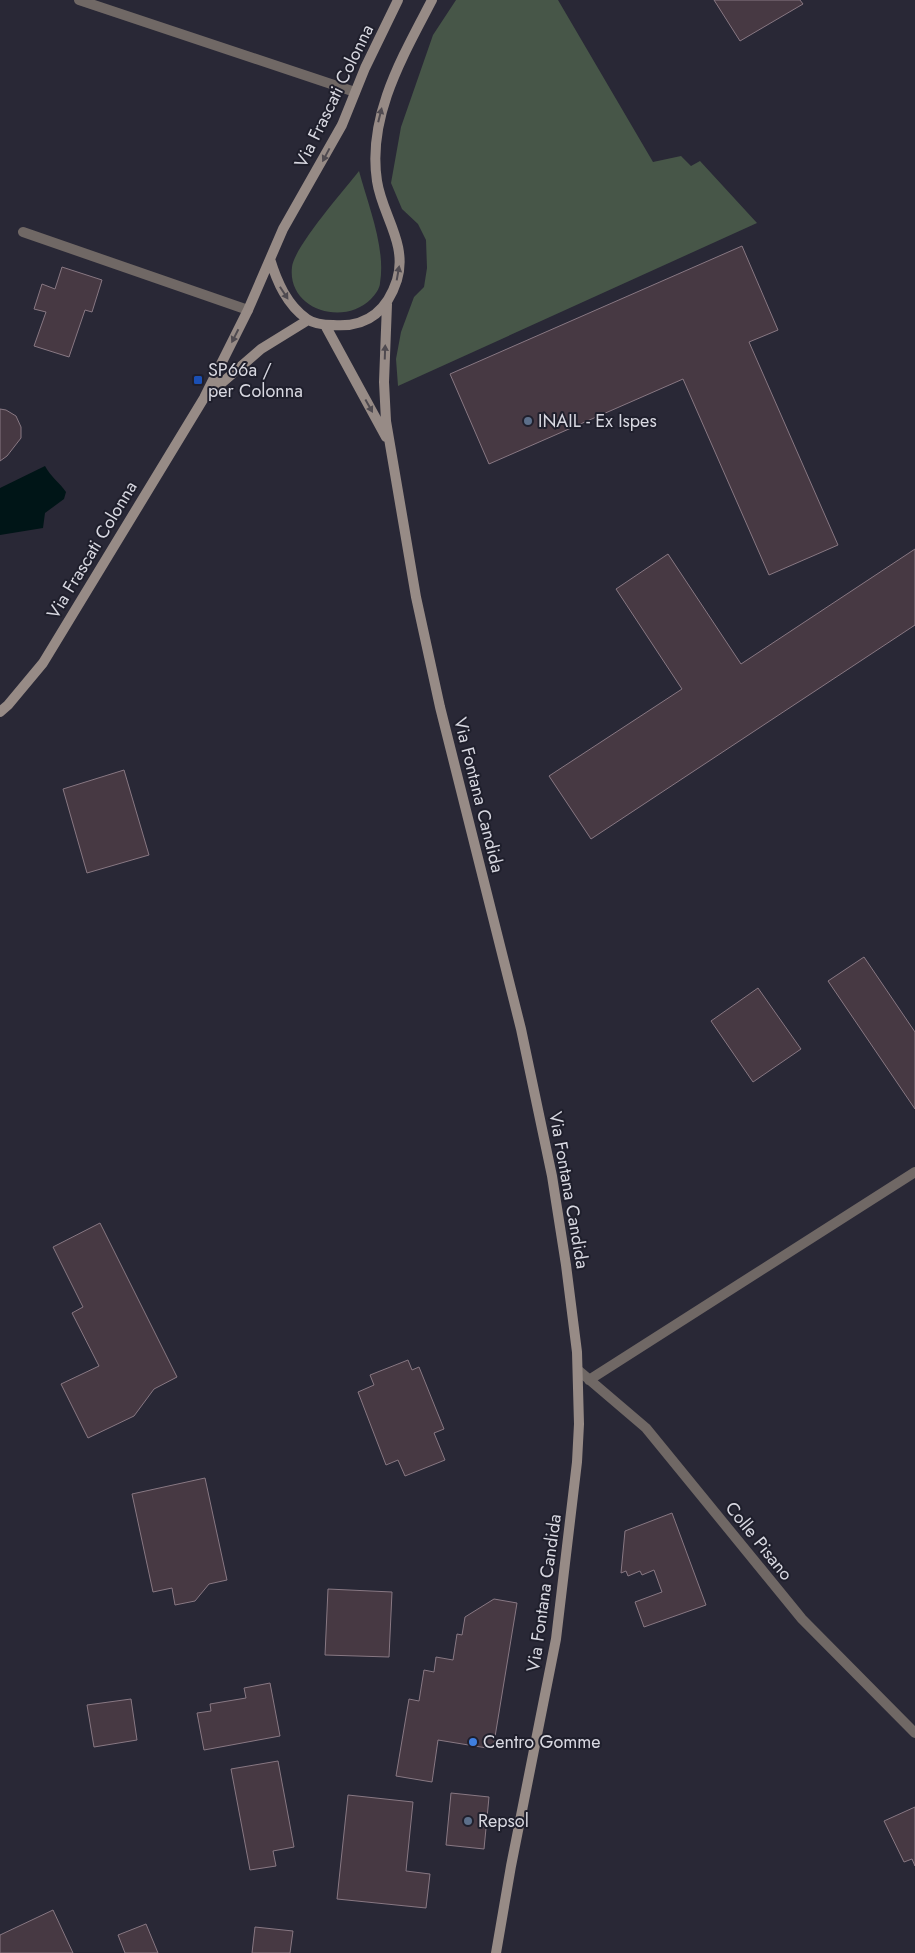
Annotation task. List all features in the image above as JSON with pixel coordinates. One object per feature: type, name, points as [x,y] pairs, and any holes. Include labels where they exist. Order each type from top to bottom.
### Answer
[{"type":"main road","name":"Via Frascati Colonna","points":[[0,712],[8,705],[43,662],[204,398],[248,310],[290,214],[336,136],[365,68],[398,0]]},
{"type":"main road","points":[[270,259],[278,285],[286,297],[308,320],[325,324],[343,325],[359,323],[368,320],[387,304],[398,276],[399,254],[396,232],[382,202],[378,186],[375,156],[377,133],[383,105],[392,82],[432,0]]},
{"type":"main road","name":"Via Fontana Candida","points":[[387,304],[384,400],[388,443],[429,662],[522,1029],[532,1077],[564,1248],[574,1318],[578,1370],[579,1424],[577,1462],[556,1639],[496,1953]]},
{"type":"main road","name":"Via Frascati Colonna","points":[[204,398],[261,349],[308,320]]},
{"type":"main road","name":"Via Fontana Candida","points":[[325,324],[388,443]]},
{"type":"street","points":[[79,0],[355,92]]},
{"type":"street","points":[[22,232],[248,310]]},
{"type":"street","points":[[589,1380],[915,1172]]},
{"type":"street","name":"Colle Pisano","points":[[578,1370],[646,1428],[802,1619],[915,1733]]},
{"type":"green space","points":[[456,0],[558,0],[653,162],[681,156],[691,166],[700,161],[757,223],[398,386],[396,359],[401,332],[414,297],[424,287],[427,268],[426,240],[418,224],[402,209],[391,183],[401,127],[433,35]]},
{"type":"green space","points":[[359,171],[381,256],[380,285],[373,297],[359,307],[346,312],[332,312],[319,309],[307,303],[298,294],[293,282],[292,267],[301,246],[310,233]]},
{"type":"shaded area","points":[[45,466],[66,492],[64,499],[45,513],[43,528],[0,535],[0,488]]},
{"type":"building","points":[[714,0],[800,0],[803,4],[740,41]]},
{"type":"building","name":"INAIL - Ex Ispes","points":[[742,246],[778,330],[749,342],[838,545],[769,575],[683,379],[489,464],[450,374]]},
{"type":"building","points":[[62,267],[102,280],[92,312],[85,310],[69,357],[34,346],[46,312],[34,309],[42,284],[55,289]]},
{"type":"building","points":[[0,409],[16,416],[21,427],[21,438],[7,456],[0,461]]},
{"type":"building","points":[[915,549],[915,625],[591,839],[549,776],[682,689],[616,589],[668,554],[741,664]]},
{"type":"building","points":[[124,770],[149,855],[87,873],[63,789]]},
{"type":"building","points":[[864,957],[915,1032],[915,1109],[828,981]]},
{"type":"building","points":[[758,988],[801,1049],[753,1082],[711,1021]]},
{"type":"building","points":[[100,1223],[177,1377],[154,1389],[134,1416],[88,1438],[61,1384],[99,1366],[72,1313],[83,1307],[53,1247]]},
{"type":"building","points":[[408,1360],[412,1370],[419,1367],[444,1429],[434,1433],[445,1460],[405,1476],[398,1460],[386,1465],[358,1392],[374,1385],[370,1375]]},
{"type":"building","points":[[205,1478],[227,1580],[209,1584],[195,1601],[175,1605],[172,1588],[153,1592],[132,1494]]},
{"type":"building","points":[[672,1513],[706,1605],[644,1627],[635,1602],[662,1592],[654,1570],[642,1575],[640,1571],[628,1576],[626,1571],[621,1573],[625,1531]]},
{"type":"building","points":[[328,1589],[392,1592],[389,1657],[325,1655]]},
{"type":"building","points":[[494,1599],[517,1603],[493,1749],[438,1740],[432,1782],[396,1776],[409,1699],[419,1701],[424,1670],[434,1672],[436,1657],[453,1660],[457,1634],[462,1635],[465,1617]]},
{"type":"building","points":[[270,1683],[280,1736],[204,1750],[197,1713],[211,1711],[210,1704],[246,1698],[244,1688]]},
{"type":"building","points":[[131,1699],[137,1740],[94,1747],[87,1705]]},
{"type":"building","points":[[278,1761],[294,1847],[273,1851],[276,1866],[250,1870],[231,1769]]},
{"type":"building","name":"Repsol","points":[[451,1793],[489,1797],[484,1849],[446,1845]]},
{"type":"building","points":[[348,1795],[413,1802],[406,1871],[430,1874],[426,1908],[337,1899]]},
{"type":"building","points":[[915,1807],[915,1866],[912,1859],[904,1862],[884,1821]]},
{"type":"building","points":[[53,1910],[73,1953],[0,1953],[0,1935]]},
{"type":"building","points":[[146,1924],[158,1953],[125,1953],[118,1935]]},
{"type":"building","points":[[255,1927],[293,1931],[290,1953],[252,1953]]},
{"type":"place","name":"SP66a / per Colonna","points":[[198,380]]},
{"type":"place","name":"INAIL - Ex Ispes","points":[[528,421]]},
{"type":"place","name":"Centro Gomme","points":[[473,1742]]},
{"type":"place","name":"Repsol","points":[[468,1821]]}]
